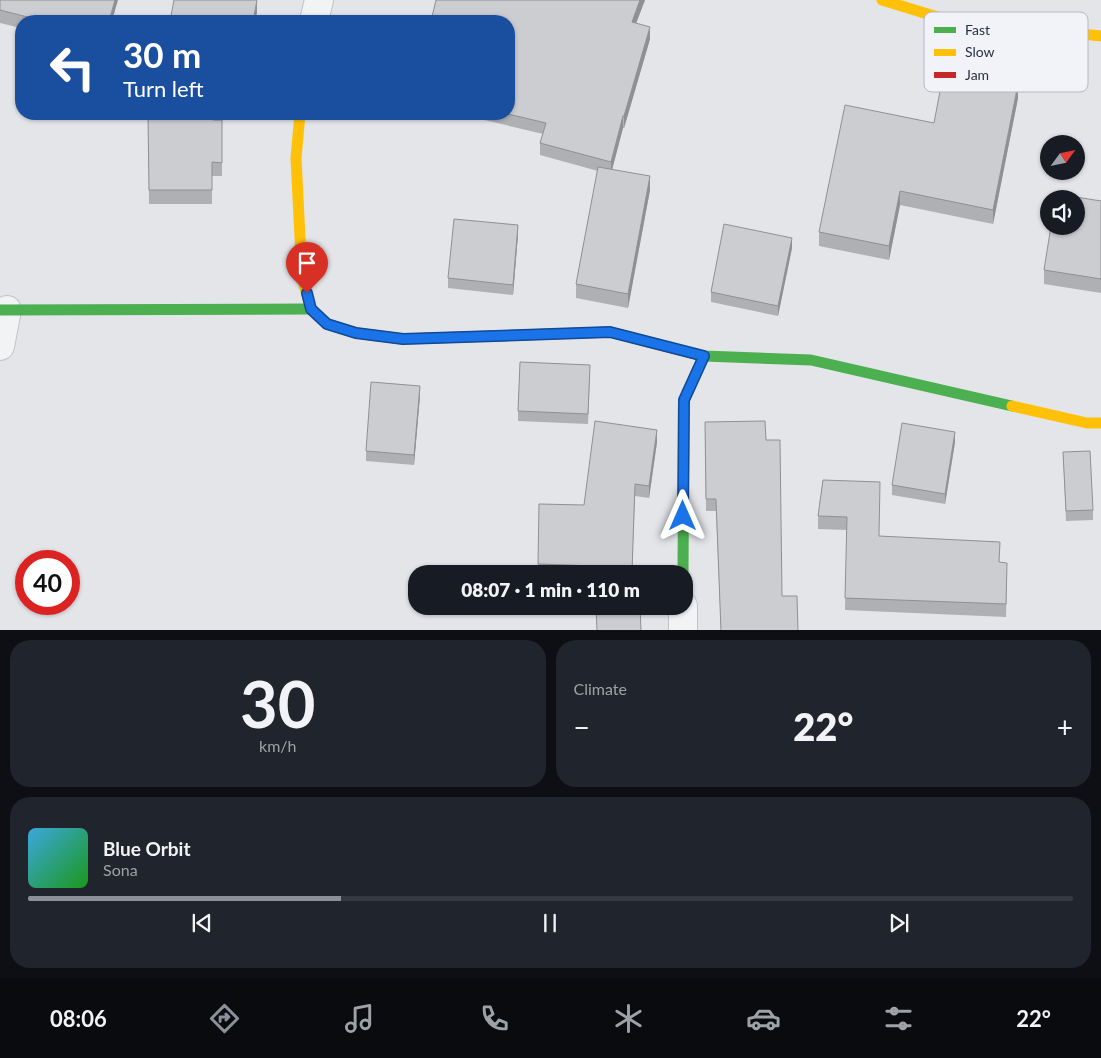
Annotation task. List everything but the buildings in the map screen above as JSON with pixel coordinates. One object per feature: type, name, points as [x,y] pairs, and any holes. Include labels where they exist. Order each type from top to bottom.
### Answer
[{"type":"street","points":[[316,15],[320,0]]},
{"type":"street","points":[[882,0],[924,12]]},
{"type":"street","points":[[1088,34],[1101,36]]},
{"type":"street","points":[[299,120],[296,158],[302,277],[311,309],[327,324],[356,333],[403,339],[610,332],[704,356],[811,360],[1087,423],[1101,423]]},
{"type":"street","points":[[0,346],[3,310],[311,309]]},
{"type":"street","points":[[683,565],[684,400],[704,356]]},
{"type":"street","points":[[683,615],[683,630]]},
{"type":"traffic: fast","points":[[0,310],[311,309]]},
{"type":"traffic: fast","points":[[699,355],[811,360],[1012,406]]},
{"type":"traffic: fast","points":[[683,565],[684,400],[704,356]]},
{"type":"traffic: slow","points":[[882,0],[924,13]]},
{"type":"traffic: slow","points":[[1088,35],[1101,36]]},
{"type":"traffic: slow","points":[[299,120],[296,158],[302,277],[311,309],[317,315]]},
{"type":"traffic: slow","points":[[1012,406],[1087,423],[1101,423]]},
{"type":"traffic: jam","points":[[317,315],[327,324],[356,333],[403,339],[610,332],[699,355]]},
{"type":"route","points":[[307,293],[311,309],[327,324],[356,333],[403,339],[610,332],[704,356],[684,400],[683,516]]}]
